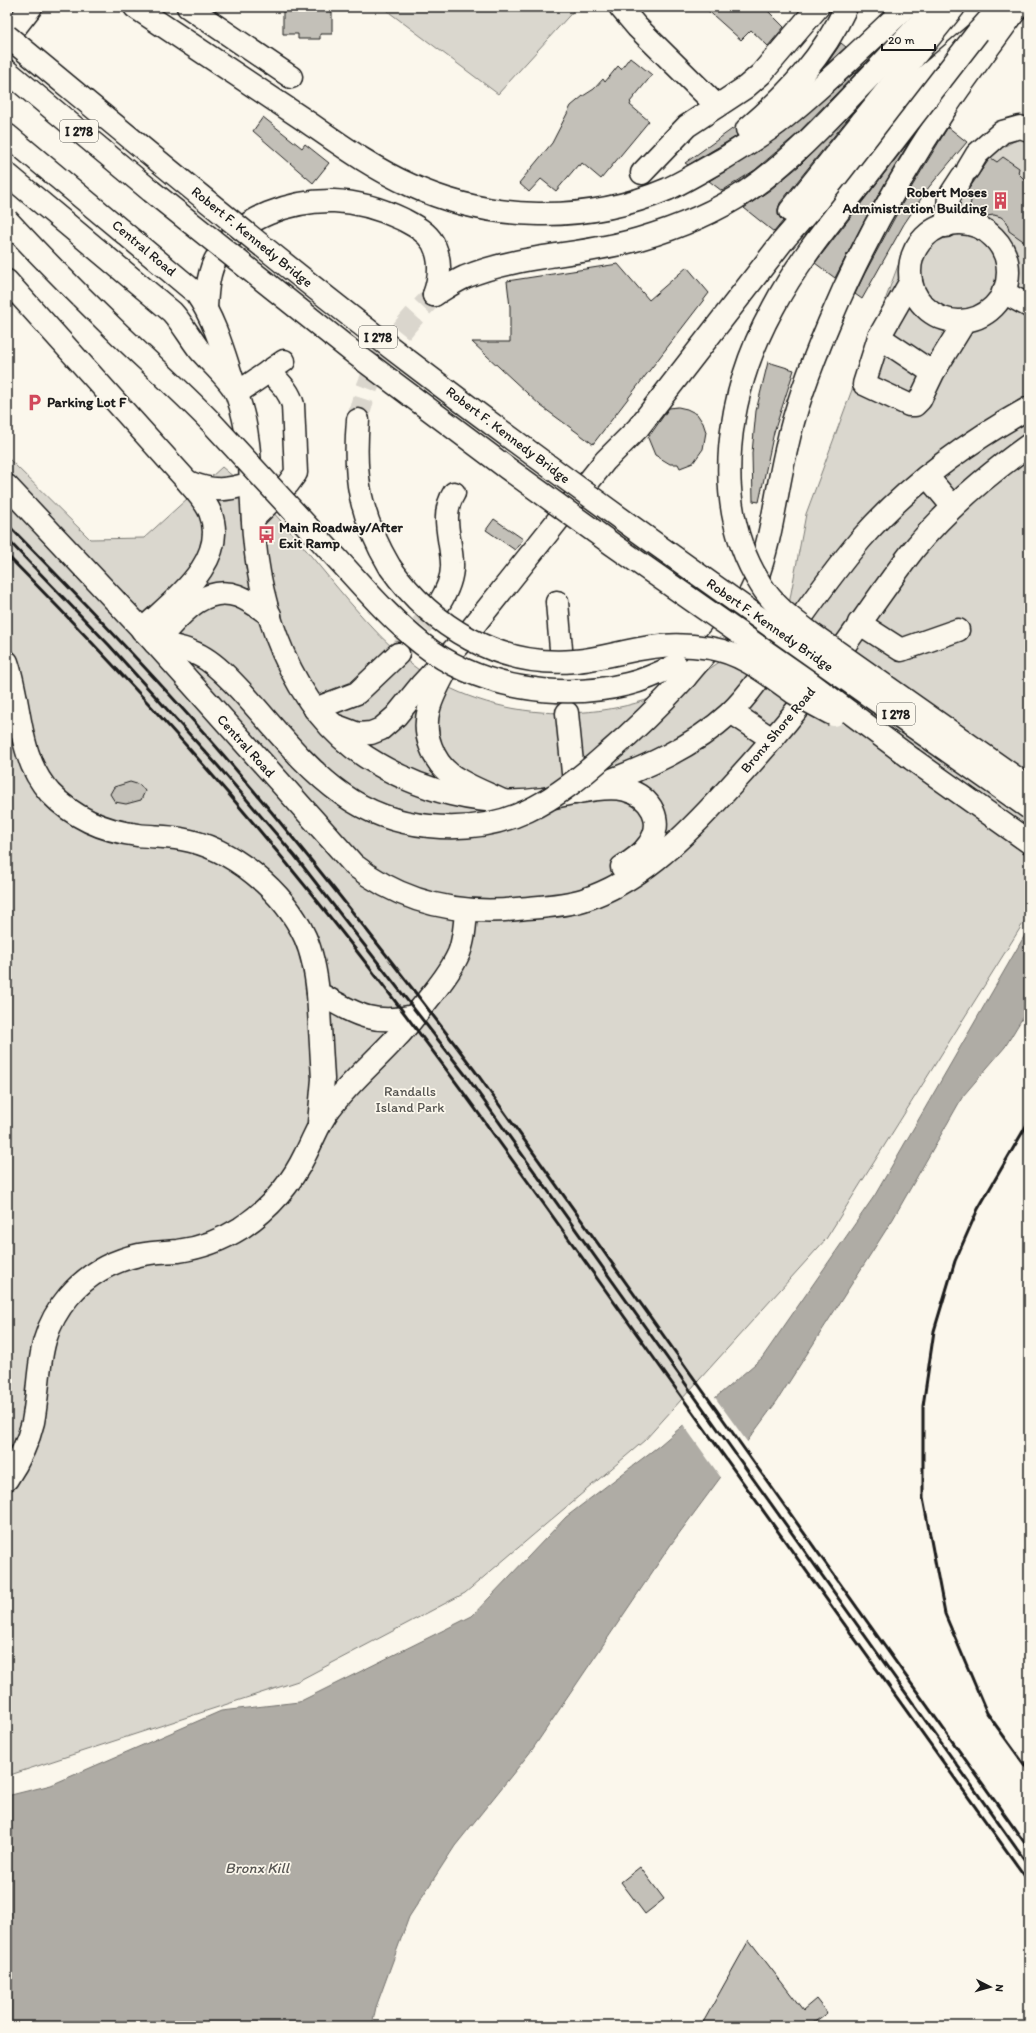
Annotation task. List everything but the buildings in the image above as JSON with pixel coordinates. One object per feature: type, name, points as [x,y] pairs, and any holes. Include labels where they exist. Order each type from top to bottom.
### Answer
[{"type":"main road","points":[[7,37],[31,7]]},
{"type":"main road","points":[[135,7],[371,164],[410,185],[456,202],[515,213],[543,214],[583,212],[648,196],[692,178],[754,140],[783,119],[906,7]]},
{"type":"main road","points":[[188,7],[292,77]]},
{"type":"main road","points":[[620,7],[637,27],[717,106]]},
{"type":"main road","points":[[642,173],[687,126],[746,87],[761,74],[818,7]]},
{"type":"main road","points":[[692,178],[769,110],[802,77],[829,40],[846,7]]},
{"type":"main road","points":[[206,308],[212,267],[224,246],[232,236],[252,222],[283,210],[333,201],[362,205],[388,213],[408,222],[428,235],[433,242],[439,259],[440,276],[434,295],[464,278],[486,270],[529,259],[637,240],[682,224],[723,205],[746,192],[788,159],[828,121],[935,7]]},
{"type":"main road","points":[[735,292],[830,160],[954,7]]},
{"type":"main road","points":[[1000,7],[978,32],[818,239],[786,284],[772,308],[759,335],[742,383],[732,435],[729,486],[736,529],[743,551],[761,586],[783,611],[812,634],[1029,787]]},
{"type":"main road","points":[[148,637],[178,646],[202,656],[219,668],[243,692],[308,765],[343,795],[373,811],[405,822],[452,828],[479,826],[505,820],[524,814],[548,801],[594,766],[652,712],[681,672],[735,615],[754,584],[766,547],[784,458],[796,411],[817,353],[841,295],[883,211],[914,158],[954,96],[1018,7]]},
{"type":"main road","points":[[398,654],[357,693],[316,709],[327,721],[351,732],[365,734],[381,729],[396,716],[422,684],[460,643],[605,460],[626,422],[735,292],[782,242],[925,77],[978,32]]},
{"type":"main road","name":"Robert F. Kennedy Bridge","points":[[7,37],[253,239],[456,397],[757,616],[1029,808]]},
{"type":"main road","name":"Robert F. Kennedy Bridge","points":[[7,71],[204,234],[406,392],[565,511],[809,682],[912,759],[1029,842]]},
{"type":"main road","points":[[946,226],[949,197],[977,154],[1002,132],[1020,126],[1029,130]]},
{"type":"main road","name":"Central Road","points":[[7,135],[183,280],[206,308],[218,336],[237,393],[250,448],[253,520],[258,568],[270,615],[291,667],[316,709],[328,724],[352,746],[384,768],[420,785],[455,795],[487,801],[505,802],[542,799],[574,793]]},
{"type":"main road","name":"Central Road","points":[[7,174],[172,312],[198,347],[237,393]]},
{"type":"main road","points":[[7,220],[71,286],[208,419],[388,613],[404,629],[435,653],[466,669],[486,677],[526,688],[546,691],[609,688],[681,672]]},
{"type":"main road","points":[[968,224],[983,229],[995,239],[1004,252],[1008,267],[1007,283],[992,309],[980,317],[965,321],[950,321],[936,316],[924,307],[915,295],[911,281],[910,265],[915,250],[924,237],[938,228],[946,226],[968,224]]},
{"type":"main road","points":[[7,281],[188,482],[205,503],[212,518],[213,542],[211,552],[201,571],[148,637]]},
{"type":"main road","points":[[911,281],[879,337],[864,384],[909,406],[915,405],[920,400],[950,343],[965,321]]},
{"type":"main road","points":[[1003,292],[1029,306]]},
{"type":"main road","points":[[879,337],[933,373]]},
{"type":"main road","points":[[237,393],[276,366],[291,397],[296,467],[293,478],[253,520]]},
{"type":"main road","points":[[574,793],[615,779],[666,757],[711,729],[731,712],[754,685],[812,602],[843,561],[887,511],[961,449],[996,426],[1029,408]]},
{"type":"main road","points":[[358,420],[356,465],[358,484],[373,536],[390,567],[408,591],[424,607],[450,628],[480,645],[496,651],[527,659],[543,661],[574,661],[666,645],[694,646],[725,651],[749,661],[796,694],[912,759]]},
{"type":"main road","name":"Bronx Shore Road","points":[[536,907],[581,901],[624,882],[659,858],[705,814],[772,740],[823,676],[859,623],[915,548],[953,507],[1002,464],[1029,445]]},
{"type":"main road","points":[[927,476],[953,507]]},
{"type":"main road","points":[[188,482],[202,487],[220,490],[251,483]]},
{"type":"main road","name":"Central Road","points":[[7,486],[148,637],[354,865],[380,883],[411,898],[431,904],[466,910],[536,907]]},
{"type":"main road","points":[[439,604],[446,592],[452,573],[446,519],[448,505],[454,493]]},
{"type":"main road","points":[[148,637],[196,602],[214,594],[237,595],[270,615]]},
{"type":"main road","points":[[557,602],[561,649]]},
{"type":"main road","points":[[859,623],[901,650],[958,630]]},
{"type":"main road","points":[[460,643],[430,702],[426,718],[427,737],[439,763],[450,774],[505,802]]},
{"type":"main road","points":[[7,662],[13,679],[25,748],[38,777],[50,792],[79,817],[95,825],[121,833],[181,839],[195,842],[209,846],[236,860],[273,892],[296,921],[311,954],[318,993],[323,1079],[319,1123]]},
{"type":"main road","points":[[731,712],[772,740]]},
{"type":"main road","points":[[567,713],[574,793]]},
{"type":"main road","points":[[536,907],[625,865],[645,850],[655,833],[656,824],[651,805],[637,794],[616,788],[574,793]]},
{"type":"main road","points":[[7,1479],[20,1458],[28,1440],[36,1404],[44,1341],[57,1312],[69,1296],[84,1281],[114,1263],[140,1254],[204,1246],[240,1228],[256,1216],[283,1190],[305,1155],[319,1123],[331,1106],[398,1036],[439,986],[454,962],[463,939],[466,910]]},
{"type":"main road","points":[[318,993],[367,1018],[387,1021],[414,1016]]},
{"type":"green space","points":[[382,7],[577,7],[498,94]]},
{"type":"green space","name":"Randalls Island Park","points":[[1029,133],[1029,914],[826,1239],[645,1440],[465,1593],[298,1681],[7,1776],[7,457],[90,539],[144,538],[222,467],[266,504],[381,636],[398,653],[427,675],[460,693],[496,705],[533,711],[571,713],[608,709],[644,701],[693,679],[735,651],[788,609],[806,514],[900,260],[985,157]]},
{"type":"water","name":"Bronx Kill","points":[[1029,928],[1029,1007],[1005,1047],[963,1096],[893,1219],[777,1401],[672,1543],[532,1750],[455,1846],[409,1917],[376,2007],[372,2026],[7,2026],[7,1796],[51,1785],[221,1711],[299,1702],[472,1616],[566,1517],[660,1445],[762,1358],[875,1195]]},
{"type":"pier","points":[[714,1396],[748,1443],[722,1479],[682,1423]]},
{"type":"tunnel","points":[[358,420],[362,401],[386,352],[408,323],[434,295]]},
{"type":"tunnel","points":[[400,651],[439,604]]},
{"type":"tunnel","points":[[561,649],[567,710]]},
{"type":"railway","points":[[7,524],[118,639],[226,758],[323,875],[417,994],[478,1075],[1029,1849]]},
{"type":"railway","points":[[7,539],[109,645],[218,766],[295,856],[467,1077],[1029,1866]]},
{"type":"railway","points":[[7,555],[85,635],[161,717],[235,801],[306,887],[398,1005],[487,1125],[1029,1882]]},
{"type":"railway","points":[[1029,1121],[978,1209],[955,1261],[934,1331],[923,1406],[923,1498],[945,1614],[987,1713],[1029,1771]]},
{"type":"place","name":"Robert Moses Administration Building","points":[[1000,200]]},
{"type":"place","name":"Parking Lot F","points":[[34,402]]},
{"type":"place","name":"Main Roadway/After Exit Ramp","points":[[266,535]]}]
